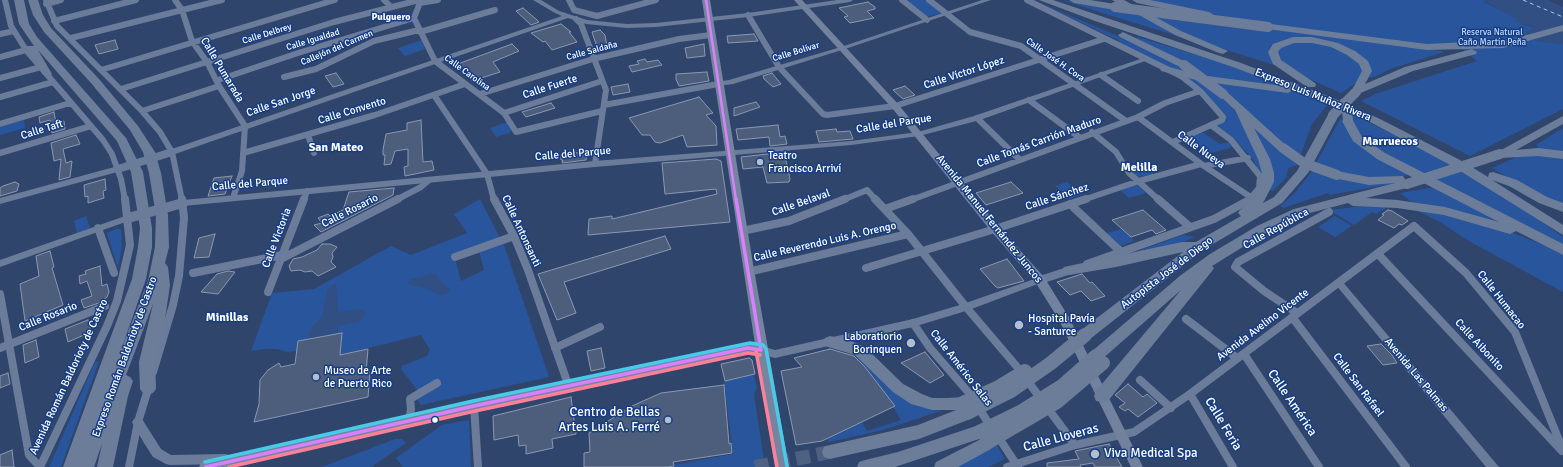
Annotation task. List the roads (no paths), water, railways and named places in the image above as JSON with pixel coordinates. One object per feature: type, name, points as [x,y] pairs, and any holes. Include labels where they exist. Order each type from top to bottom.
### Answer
[{"type":"highway","name":"Expreso Román Baldorioty de Castro","points":[[19,0],[19,28],[33,39],[106,120],[122,140],[137,172],[143,207],[145,247],[139,279],[71,467]]},
{"type":"highway","name":"Expreso Román Baldorioty de Castro","points":[[33,0],[38,15],[47,30],[79,64],[134,128],[149,152],[155,173],[162,215],[163,232],[160,261],[150,297],[102,418],[86,467]]},
{"type":"highway","points":[[1041,0],[1154,49],[1184,65],[1223,94],[1240,111],[1283,148],[1304,163],[1336,175],[1369,181],[1403,182]]},
{"type":"highway","name":"Expreso Luis Muñoz Rivera","points":[[1044,0],[1098,20],[1237,64],[1329,100],[1376,121],[1456,163],[1528,207],[1563,232]]},
{"type":"highway","name":"Expreso Luis Muñoz Rivera","points":[[1056,0],[1265,68],[1311,85],[1402,127],[1493,176],[1563,222]]},
{"type":"highway","points":[[1074,0],[1116,4],[1268,27],[1427,47],[1457,48],[1513,42]]},
{"type":"highway","points":[[1142,1],[1268,27]]},
{"type":"highway","points":[[1116,4],[1178,33],[1265,68]]},
{"type":"highway","points":[[55,23],[59,31],[79,54],[79,64]]},
{"type":"highway","points":[[19,28],[24,39],[46,68],[44,70]]},
{"type":"highway","name":"Autopista José de Diego","points":[[830,452],[919,432],[965,408],[1011,391],[1051,363],[1198,247],[1230,227],[1268,207],[1288,190],[1302,173],[1333,115],[1356,92],[1409,69],[1563,28]]},
{"type":"highway","points":[[1311,85],[1280,65],[1273,55],[1274,49],[1279,44],[1293,40],[1312,40],[1328,43],[1345,50],[1360,59],[1366,66],[1366,74],[1356,92]]},
{"type":"highway","points":[[1166,69],[1200,78],[1274,87],[1329,100]]},
{"type":"highway","points":[[1344,103],[1347,110],[1348,121],[1357,138],[1381,156],[1563,250]]},
{"type":"highway","points":[[1230,227],[1257,203],[1265,191],[1268,182],[1268,173],[1264,159],[1240,111]]},
{"type":"highway","name":"Autopista José de Diego","points":[[982,438],[1058,402],[1100,360],[1114,353],[1119,336],[1186,278],[1215,257],[1280,220],[1298,212],[1403,182],[1455,170],[1500,154],[1563,119]]},
{"type":"highway","points":[[1500,154],[1538,152],[1563,155]]},
{"type":"highway","points":[[1493,176],[1513,183],[1543,200],[1563,208]]},
{"type":"highway","points":[[1340,200],[1397,204],[1457,213],[1517,232],[1563,253]]},
{"type":"highway","points":[[1069,270],[1123,261],[1182,247],[1198,247]]},
{"type":"highway","points":[[1102,396],[1215,257]]},
{"type":"highway","points":[[148,389],[147,362],[158,319],[164,284],[160,261]]},
{"type":"highway","points":[[105,467],[120,396],[132,363],[134,338]]},
{"type":"highway","points":[[830,342],[849,346],[860,351],[898,388],[917,399],[932,404],[965,408]]},
{"type":"highway","points":[[865,467],[982,438]]},
{"type":"highway","points":[[942,467],[982,438]]},
{"type":"main road","points":[[706,0],[748,272],[782,467]]},
{"type":"main road","name":"Avenida Manuel Fernández Juncos","points":[[801,4],[895,106],[958,181],[995,229],[1040,280],[1064,319],[1137,467]]},
{"type":"main road","points":[[206,467],[474,406],[748,348],[761,350]]},
{"type":"street","points":[[61,0],[46,2],[55,23],[72,38],[101,70],[142,111],[160,132],[172,152],[183,203],[184,218],[179,276],[173,305],[138,422],[129,467]]},
{"type":"street","points":[[55,23],[136,0]]},
{"type":"street","name":"Calle Pumarada","points":[[177,0],[194,42],[207,62],[218,84],[245,126]]},
{"type":"street","points":[[72,38],[222,0]]},
{"type":"street","points":[[101,70],[335,0]]},
{"type":"street","points":[[384,0],[391,7]]},
{"type":"street","name":"Calle Delbrey","points":[[121,89],[334,22],[391,7],[420,1],[438,0]]},
{"type":"street","points":[[536,0],[568,16],[597,16],[656,0]]},
{"type":"street","points":[[568,0],[578,16],[606,90],[596,164]]},
{"type":"street","points":[[708,18],[801,4],[850,0]]},
{"type":"street","points":[[902,0],[927,20]]},
{"type":"street","name":"Calle José H. Cora","points":[[929,0],[970,32],[1021,46],[1126,121]]},
{"type":"street","name":"Calle Bolívar","points":[[516,132],[603,108],[718,84],[779,67],[988,0]]},
{"type":"street","points":[[1027,0],[1181,76],[1200,91],[1223,117],[1222,120],[1173,142]]},
{"type":"street","points":[[414,18],[420,1]]},
{"type":"street","name":"Avenida Román Baldorioty de Castro","points":[[4,4],[7,14],[19,28],[26,50],[91,126],[112,154],[118,169],[128,218],[130,245],[126,267],[116,302],[107,326],[40,467]]},
{"type":"street","points":[[578,16],[586,22],[627,26],[748,15],[801,4]]},
{"type":"street","name":"Callejón del Carmen","points":[[284,76],[316,69],[374,41],[420,31],[495,10]]},
{"type":"street","points":[[0,16],[7,14]]},
{"type":"street","points":[[748,15],[779,67]]},
{"type":"street","name":"Calle San Jorge","points":[[0,201],[118,169],[172,152],[568,16]]},
{"type":"street","name":"Calle Carolina","points":[[414,18],[435,61],[504,113],[516,132]]},
{"type":"street","name":"Calle Igualdad","points":[[218,84],[298,53],[414,18]]},
{"type":"street","points":[[0,34],[19,28]]},
{"type":"street","name":"Calle Saldaña","points":[[480,94],[593,58],[679,39],[711,35]]},
{"type":"street","name":"Calle Víctor López","points":[[779,67],[822,114],[827,115],[895,106],[1104,39]]},
{"type":"street","points":[[155,46],[159,53]]},
{"type":"street","points":[[0,57],[26,50]]},
{"type":"street","name":"Calle del Parque","points":[[0,264],[128,218],[183,203],[596,164],[843,144],[919,134],[977,118],[1146,59]]},
{"type":"street","points":[[0,78],[44,70]]},
{"type":"street","points":[[1101,75],[1138,101]]},
{"type":"street","name":"Calle Fuerte","points":[[504,113],[602,81]]},
{"type":"street","points":[[0,97],[53,82]]},
{"type":"street","points":[[142,111],[218,84]]},
{"type":"street","name":"Calle Convento","points":[[243,153],[375,115],[465,84]]},
{"type":"street","name":"Calle Tomás Carrión Maduro","points":[[885,209],[1092,132],[1138,117],[1165,103],[1200,91]]},
{"type":"street","name":"Calle Antonsanti","points":[[434,95],[487,174],[493,196],[514,236],[528,270],[569,387]]},
{"type":"street","points":[[1029,100],[1079,137]]},
{"type":"street","points":[[0,124],[70,103]]},
{"type":"street","name":"Calle Nueva","points":[[1138,117],[1203,165],[1252,198]]},
{"type":"street","points":[[977,118],[1020,160]]},
{"type":"street","points":[[761,350],[775,354],[913,323],[966,307],[1120,251],[1214,219],[1252,198],[1259,188],[1260,176],[1248,158],[1231,140],[1211,125]]},
{"type":"street","name":"Calle Taft","points":[[0,153],[91,126]]},
{"type":"street","points":[[233,198],[242,171],[245,126]]},
{"type":"street","points":[[1092,132],[1116,152],[1129,173],[1190,227]]},
{"type":"street","points":[[308,135],[314,153]]},
{"type":"street","name":"Calle Sánchez","points":[[866,268],[995,229],[1138,181],[1203,165],[1248,158]]},
{"type":"street","name":"Calle Rosario","points":[[193,273],[282,257],[421,187],[428,181]]},
{"type":"street","name":"Calle Belaval","points":[[742,232],[788,221],[867,190],[885,209]]},
{"type":"street","name":"Calle Victoria","points":[[268,292],[306,191]]},
{"type":"street","points":[[1070,204],[1120,251]]},
{"type":"street","points":[[885,209],[908,234],[966,307],[1018,368],[1075,445]]},
{"type":"street","name":"Calle República","points":[[1235,266],[1238,262],[1328,212]]},
{"type":"street","name":"Avenida Avelino Vicente","points":[[1122,436],[1134,432],[1171,408],[1414,226]]},
{"type":"street","name":"Calle Humacao","points":[[1414,226],[1466,273],[1515,332],[1563,451]]},
{"type":"street","points":[[98,228],[114,273]]},
{"type":"street","name":"Calle Reverendo Luis A. Orengo","points":[[748,272],[908,234]]},
{"type":"street","points":[[455,257],[514,236]]},
{"type":"street","name":"Calle Aibonito","points":[[1378,254],[1563,451]]},
{"type":"street","name":"Calle San Rafael","points":[[1235,266],[1295,315],[1406,467]]},
{"type":"street","name":"Avenida Las Palmas","points":[[1339,282],[1493,467]]},
{"type":"street","points":[[0,294],[29,455],[40,467]]},
{"type":"street","name":"Calle Rosario","points":[[0,348],[105,306]]},
{"type":"street","name":"Calle América","points":[[1186,319],[1240,356],[1319,467]]},
{"type":"street","name":"Calle Américo Salas","points":[[913,323],[930,348],[969,393],[1014,466]]},
{"type":"street","points":[[555,348],[600,327]]},
{"type":"street","points":[[1140,380],[1171,408]]},
{"type":"street","points":[[409,421],[411,409],[410,399],[437,383]]},
{"type":"street","name":"Calle Feria","points":[[1190,394],[1233,467]]},
{"type":"street","points":[[474,406],[478,467]]},
{"type":"street","points":[[138,422],[157,453],[170,460],[238,459]]},
{"type":"street","name":"Calle Lloveras","points":[[1014,466],[1075,445],[1122,436]]},
{"type":"street","points":[[221,467],[238,459]]},
{"type":"tunnel","points":[[755,467],[830,452]]},
{"type":"place","name":"Teatro Francisco Arriví","points":[[760,162]]},
{"type":"place","name":"Hospital Pavía - Santurce","points":[[1019,325]]},
{"type":"place","name":"Laboratiorio Borinquen","points":[[911,343]]},
{"type":"place","name":"Museo de Arte de Puerto Rico","points":[[316,377]]},
{"type":"place","name":"Centro de Bellas Artes Luis A. Ferré","points":[[668,420]]},
{"type":"place","name":"Viva Medical Spa","points":[[1095,454]]},
{"type":"district","name":"Pulguero","points":[[391,17]]},
{"type":"district","name":"Marruecos","points":[[1390,142]]},
{"type":"district","name":"San Mateo","points":[[336,148]]},
{"type":"district","name":"Melilla","points":[[1139,168]]},
{"type":"district","name":"Minillas","points":[[227,318]]},
{"type":"park label","name":"Reserva Natural Caño Martín Peña","points":[[1492,38]]}]
